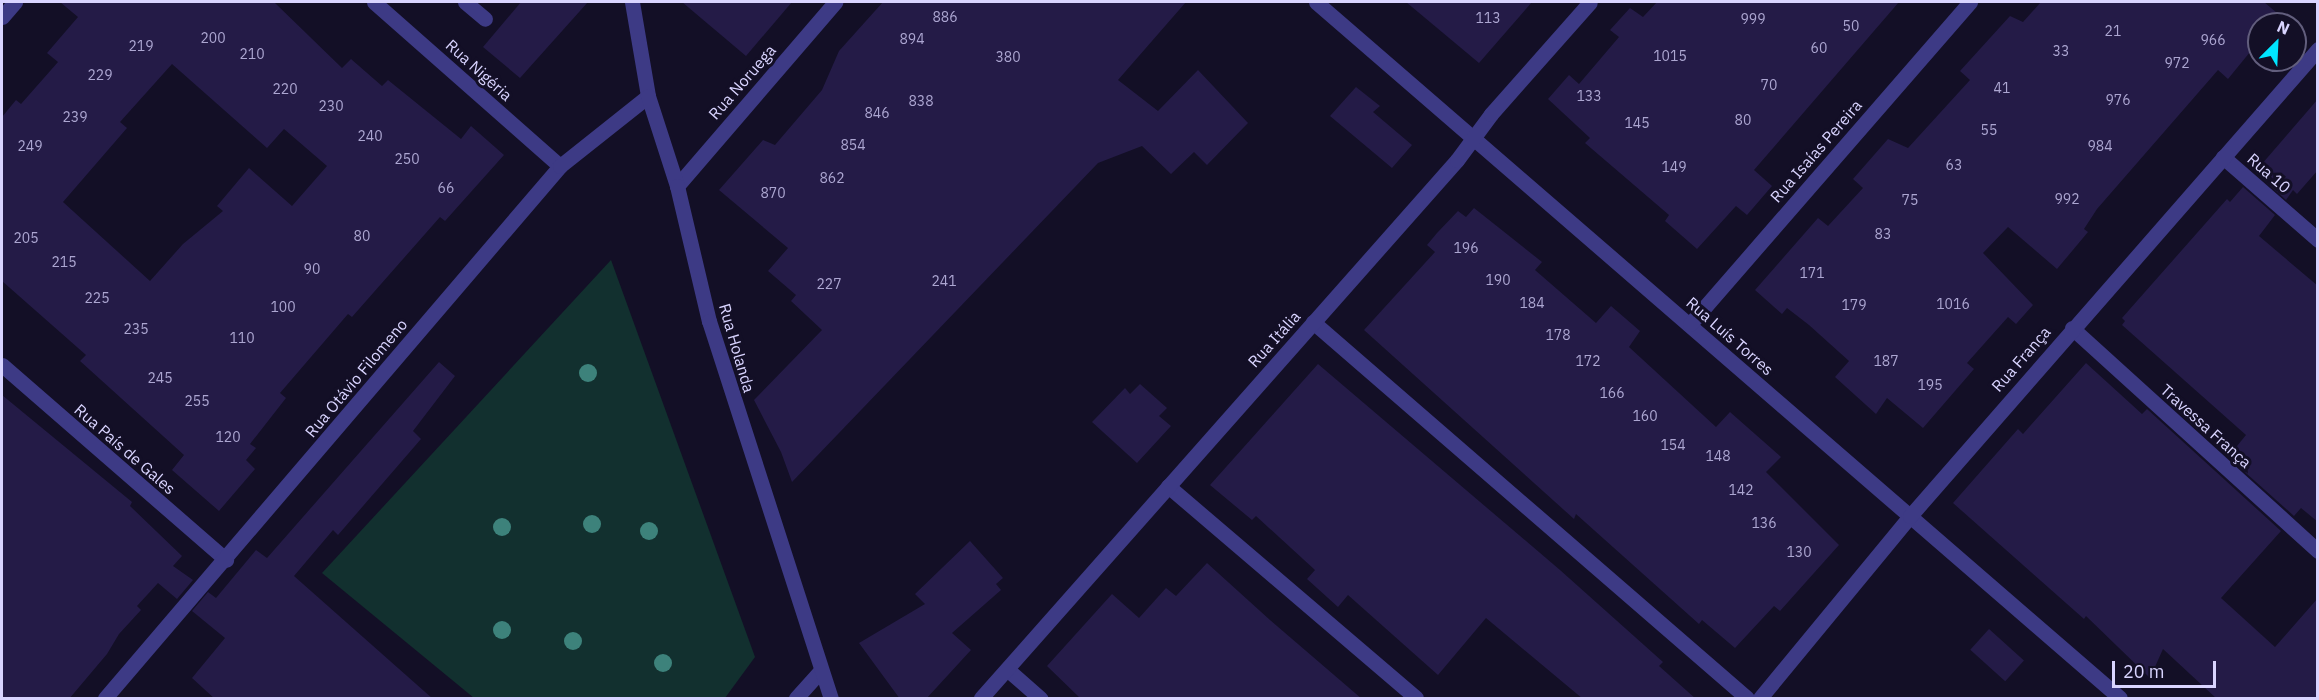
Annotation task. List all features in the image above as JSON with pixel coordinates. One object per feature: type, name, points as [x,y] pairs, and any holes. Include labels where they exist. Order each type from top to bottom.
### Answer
[{"type":"street","points":[[2,17],[15,2]]},
{"type":"street","name":"Rua Nigéria","points":[[374,2],[560,166]]},
{"type":"street","points":[[465,2],[485,19]]},
{"type":"street","name":"Rua Holanda","points":[[632,2],[648,96],[677,186],[709,321],[820,671],[831,699]]},
{"type":"street","name":"Rua Noruega","points":[[677,186],[835,2]]},
{"type":"street","name":"Rua Luís Torres","points":[[1316,2],[1476,138],[2120,699]]},
{"type":"street","name":"Rua Itália","points":[[981,699],[1476,138],[1491,114],[1590,2]]},
{"type":"street","name":"Rua Isaías Pereira","points":[[1690,324],[1970,2]]},
{"type":"street","name":"Rua França","points":[[1760,699],[1910,516],[2318,49]]},
{"type":"street","name":"Rua Otávio Filomeno","points":[[105,699],[560,166],[648,96]]},
{"type":"street","name":"Rua 10","points":[[2223,157],[2318,240]]},
{"type":"street","points":[[1313,322],[1747,699]]},
{"type":"street","name":"Travessa França","points":[[2072,328],[2318,551]]},
{"type":"street","name":"Rua País de Gales","points":[[2,365],[226,560]]},
{"type":"street","points":[[1168,486],[1416,699]]},
{"type":"street","points":[[1008,670],[1040,699]]},
{"type":"street","points":[[796,699],[820,671]]},
{"type":"green space","points":[[611,260],[755,657],[725,698],[474,698],[322,573]]},
{"type":"building","points":[[60,2],[274,2],[342,68],[351,59],[382,86],[388,80],[461,139],[471,126],[504,155],[445,221],[440,217],[352,317],[348,314],[280,393],[286,398],[250,444],[256,448],[246,460],[255,469],[219,511],[172,470],[184,455],[80,361],[86,355],[2,281],[2,117],[16,100],[21,104],[58,62],[47,53],[78,17]],"holes":[[[172,64],[267,148],[284,129],[327,166],[292,206],[249,168],[217,206],[223,211],[183,244],[150,281],[63,202],[127,128],[120,122]]]},
{"type":"building","points":[[521,2],[588,2],[520,78],[483,47]]},
{"type":"building","points":[[682,2],[792,2],[746,56]]},
{"type":"building","points":[[883,2],[1186,2],[1118,80],[1158,111],[1198,70],[1248,123],[1207,165],[1194,152],[1171,174],[1142,146],[1098,163],[792,482],[781,452],[754,400],[822,330],[791,301],[796,295],[768,271],[788,248],[719,190],[763,140],[775,145],[822,90],[839,51]]},
{"type":"building","points":[[1406,2],[1532,2],[1479,63]]},
{"type":"building","points":[[1657,2],[1899,2],[1754,170],[1772,186],[1747,215],[1736,206],[1697,249],[1665,221],[1669,215],[1585,143],[1590,138],[1548,99],[1569,75],[1579,84],[1619,37],[1610,30],[1630,8],[1643,17]]},
{"type":"building","points":[[2041,2],[2264,2],[2276,12],[2247,12],[2247,56],[2228,79],[2218,70],[2097,209],[2084,229],[2088,232],[2057,269],[2008,227],[1983,253],[2033,305],[2016,324],[2008,317],[1967,363],[1974,369],[1923,428],[1887,398],[1876,414],[1835,377],[1849,361],[1787,308],[1782,314],[1755,290],[1818,218],[1828,226],[1863,188],[1853,179],[1888,139],[1908,148],[1970,80],[1960,71],[2010,16],[2023,22]]},
{"type":"building","points":[[1356,87],[1380,106],[1373,112],[1412,145],[1392,168],[1330,116]]},
{"type":"building","points":[[2318,99],[2318,170],[2297,194],[2293,190],[2286,200],[2255,172]]},
{"type":"building","points":[[2243,187],[2275,215],[2259,236],[2318,286],[2318,522],[2301,508],[2294,516],[2228,457],[2246,435],[2122,325],[2125,321],[2122,318],[2227,199],[2230,202]]},
{"type":"building","points":[[1474,208],[1542,262],[1535,270],[1596,323],[1611,306],[1640,331],[1629,347],[1716,427],[1730,412],[1781,457],[1766,472],[1839,545],[1780,611],[1774,606],[1735,648],[1702,620],[1699,624],[1576,514],[1574,519],[1364,330],[1435,252],[1427,245],[1437,233],[1458,211],[1466,217]]},
{"type":"building","points":[[439,362],[455,376],[413,431],[421,439],[338,535],[333,530],[294,576],[433,699],[215,699],[192,678],[225,638],[192,611],[208,592],[216,598],[256,550],[267,558]]},
{"type":"building","points":[[2086,363],[2142,414],[2147,409],[2281,531],[2221,598],[2275,647],[2318,598],[2318,699],[2217,699],[2163,649],[2150,678],[2086,616],[2084,619],[1953,503],[2018,429],[2023,434]]},
{"type":"building","points":[[1318,364],[1560,570],[1663,662],[1659,666],[1696,699],[1583,699],[1486,618],[1438,675],[1348,595],[1338,607],[1307,579],[1315,570],[1256,516],[1252,520],[1210,485]]},
{"type":"building","points":[[1140,384],[1167,408],[1159,416],[1171,426],[1137,463],[1092,422],[1125,388],[1130,394]]},
{"type":"building","points":[[2,395],[132,502],[130,506],[182,556],[173,566],[193,580],[177,599],[158,583],[137,606],[141,610],[119,634],[107,654],[69,699],[2,699]]},
{"type":"building","points":[[970,541],[1003,578],[996,584],[1001,590],[952,633],[971,650],[926,699],[900,699],[859,643],[925,604],[915,594]]},
{"type":"building","points":[[1207,563],[1362,699],[1081,699],[1047,666],[1112,594],[1139,618],[1166,588],[1176,596]]},
{"type":"building","points":[[1989,629],[2024,660],[2005,681],[1970,650]]}]
